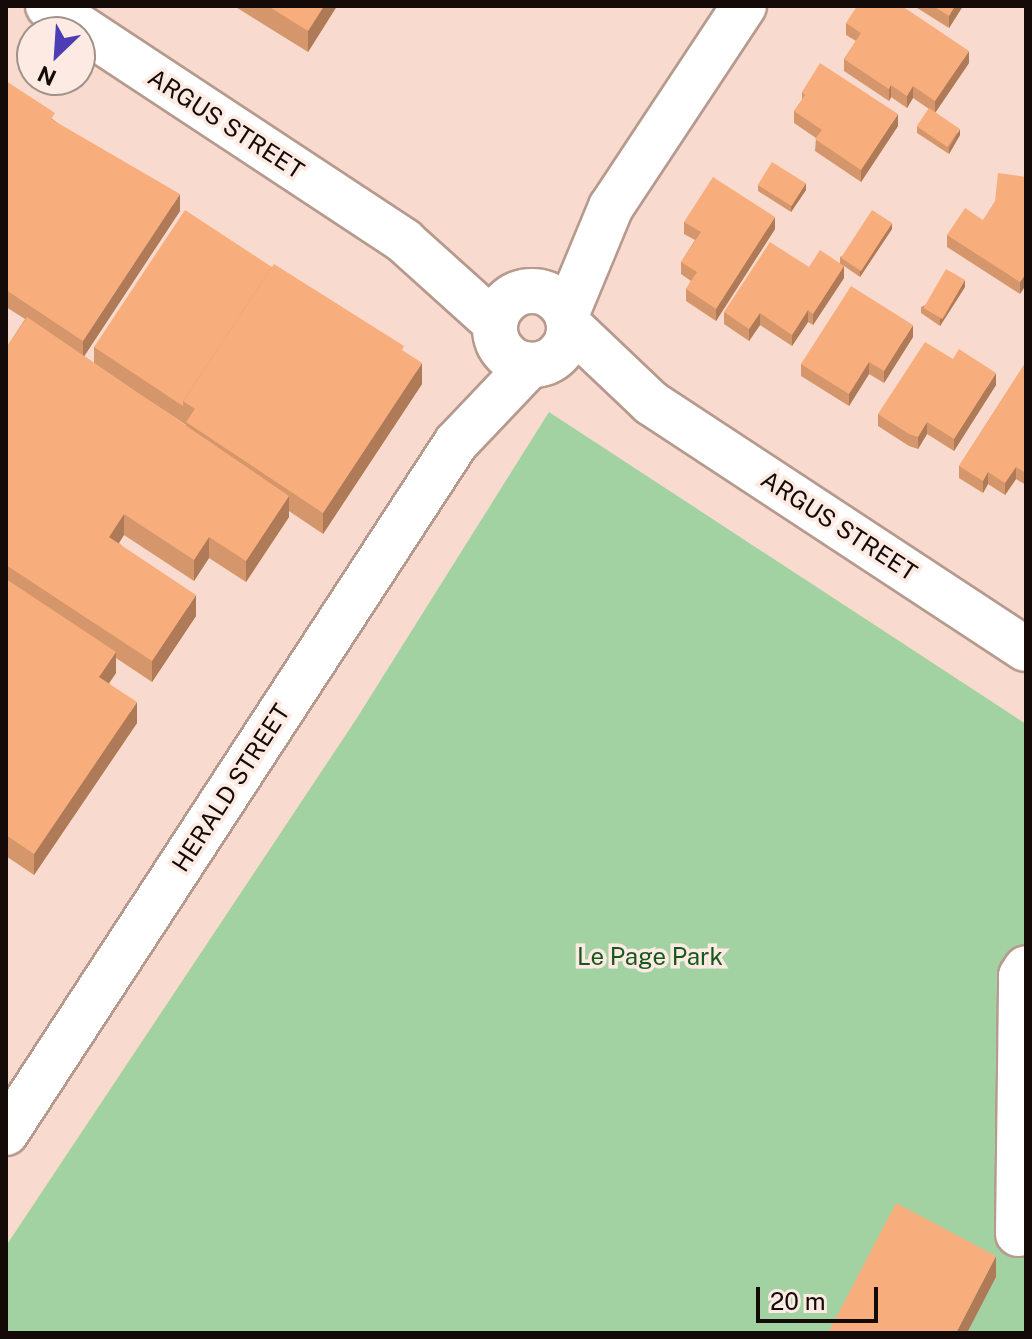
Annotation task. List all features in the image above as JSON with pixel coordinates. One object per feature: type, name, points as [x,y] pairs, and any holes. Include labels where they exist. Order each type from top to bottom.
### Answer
[{"type":"street","name":"ARGUS STREET","points":[[48,6],[1026,649]]},
{"type":"street","name":"HERALD STREET","points":[[6,1133],[744,6]]},
{"type":"street","points":[[1018,1234],[1021,976],[1026,968]]},
{"type":"green space","name":"Le Page Park","points":[[549,412],[1026,724],[1026,1333],[6,1333],[6,1246],[355,721]]},
{"type":"building","points":[[268,6],[324,6],[308,31]]},
{"type":"building","points":[[857,6],[902,6],[969,51],[935,101],[913,86],[907,96],[891,85],[889,89],[844,59],[861,33],[846,23]]},
{"type":"building","points":[[933,6],[955,6],[949,16]]},
{"type":"building","points":[[820,63],[898,114],[861,170],[815,139],[822,130],[794,111]]},
{"type":"building","points":[[6,81],[16,88],[16,96],[29,96],[55,113],[51,119],[180,194],[83,341],[6,290]]},
{"type":"building","points":[[929,108],[960,129],[947,147],[917,126]]},
{"type":"building","points":[[772,162],[806,183],[792,206],[758,185]]},
{"type":"building","points":[[998,173],[1026,177],[1026,273],[1020,282],[947,235],[965,208],[983,220],[995,201]]},
{"type":"building","points":[[713,177],[775,217],[716,309],[686,289],[697,272],[681,262],[701,232],[684,222]]},
{"type":"building","points":[[185,210],[272,267],[183,401],[183,406],[94,347]]},
{"type":"building","points":[[872,210],[892,223],[861,271],[841,258]]},
{"type":"building","points":[[770,242],[809,267],[820,250],[844,266],[813,314],[808,310],[792,335],[760,313],[749,329],[724,312]]},
{"type":"building","points":[[274,264],[404,346],[402,350],[422,363],[323,513],[186,422],[195,409],[183,401]]},
{"type":"building","points":[[946,269],[965,280],[943,319],[924,308]]},
{"type":"building","points":[[851,286],[913,325],[884,371],[869,362],[849,394],[801,364]]},
{"type":"building","points":[[27,317],[289,496],[246,561],[209,537],[194,560],[124,514],[109,537],[196,595],[152,661],[6,565],[6,348]]},
{"type":"building","points":[[925,342],[953,359],[959,349],[996,373],[954,439],[927,422],[918,437],[878,414]]},
{"type":"building","points":[[1026,362],[1026,473],[1016,467],[1005,483],[988,472],[983,481],[959,466]]},
{"type":"building","points":[[6,579],[116,652],[99,677],[137,702],[34,854],[6,835]]},
{"type":"building","points":[[896,1203],[996,1256],[956,1333],[828,1333]]}]
